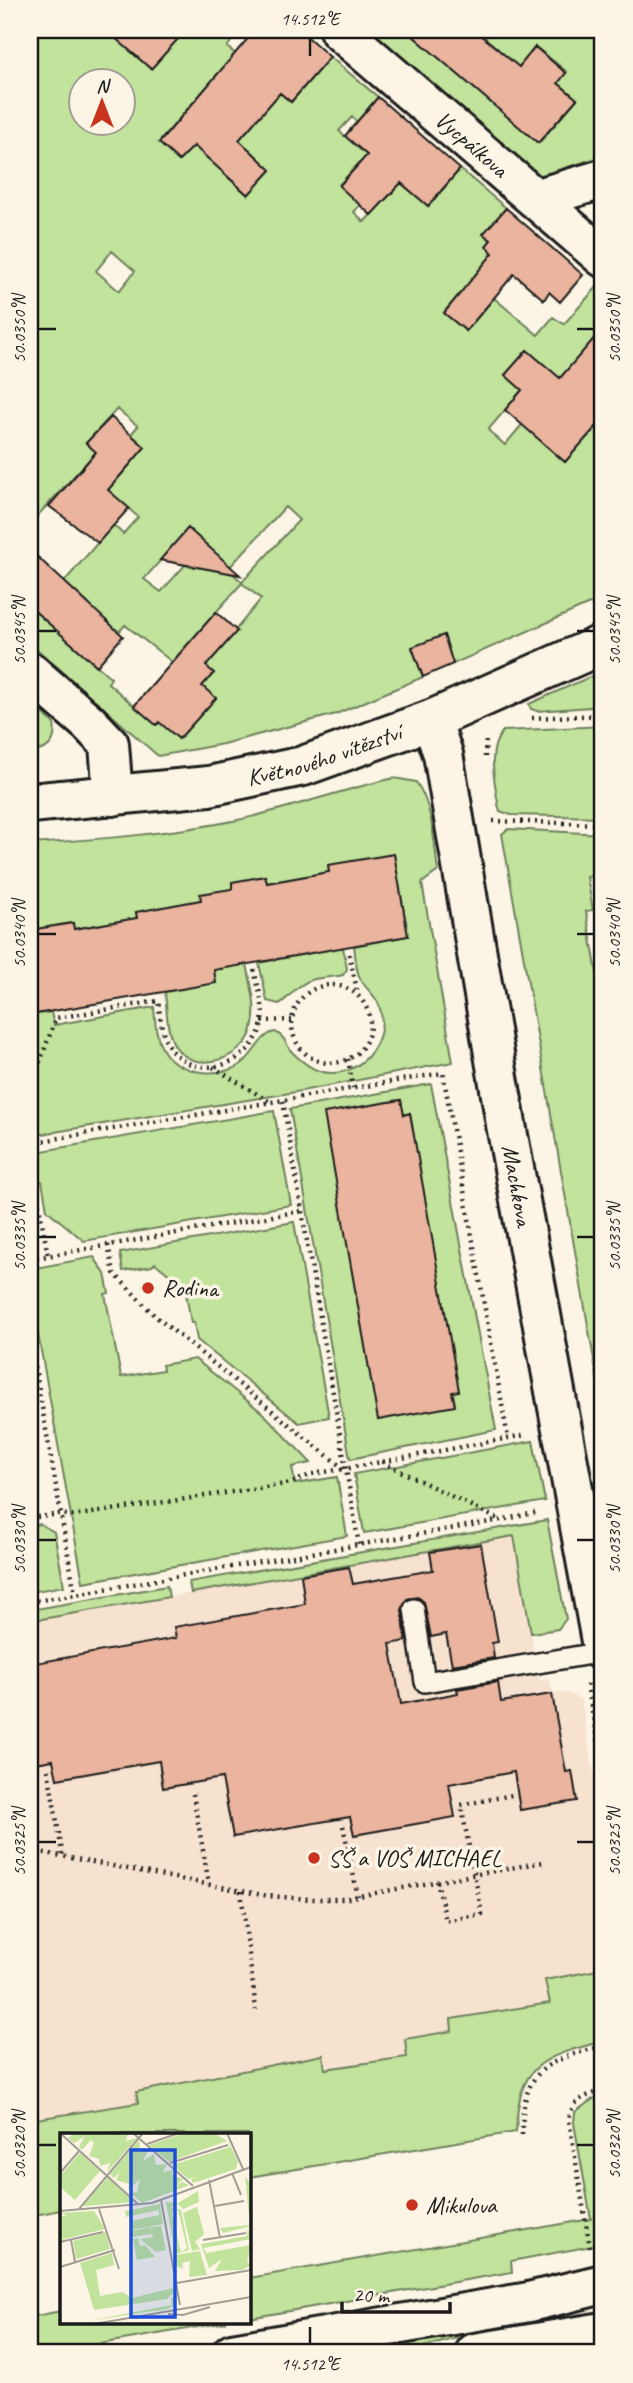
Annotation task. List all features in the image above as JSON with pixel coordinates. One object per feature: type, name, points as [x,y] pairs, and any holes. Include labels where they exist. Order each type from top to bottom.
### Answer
[{"type":"street","name":"Vycpálkova","points":[[339,30],[538,198],[603,257]]},
{"type":"street","points":[[538,198],[603,179]]},
{"type":"street","name":"Květnového vítězství","points":[[30,803],[209,786],[437,737],[603,644]]},
{"type":"street","points":[[30,672],[109,744],[113,796]]},
{"type":"street","name":"Machkova","points":[[437,737],[603,1652]]},
{"type":"street","points":[[232,2353],[529,2302],[597,2268]]},
{"type":"street","points":[[475,2353],[603,2332]]},
{"type":"lane","points":[[414,1609],[425,1682],[603,1652]]},
{"type":"path","points":[[530,718],[603,715]]},
{"type":"path","points":[[437,737],[487,734],[484,744],[486,766]]},
{"type":"path","points":[[491,810],[493,821],[603,824]]},
{"type":"path","points":[[349,954],[358,995]]},
{"type":"path","points":[[213,1067],[235,1061],[248,1050],[258,1036],[262,1021],[262,1004],[254,969]]},
{"type":"path","points":[[330,984],[345,987],[358,995],[367,1007],[370,1022],[368,1037],[360,1050],[348,1059],[333,1062],[318,1060],[304,1052],[296,1040],[292,1020],[294,1010],[303,997],[315,988],[330,984]]},
{"type":"path","points":[[30,1089],[57,1018],[158,1001],[164,1040],[173,1053],[187,1062],[213,1067],[271,1102]]},
{"type":"path","points":[[262,1021],[292,1020]]},
{"type":"path","points":[[348,1059],[353,1088]]},
{"type":"path","points":[[30,1143],[443,1073],[508,1438]]},
{"type":"path","points":[[283,1101],[359,1545]]},
{"type":"path","points":[[30,1190],[36,1189],[48,1256]]},
{"type":"path","points":[[30,1259],[301,1211]]},
{"type":"path","points":[[108,1245],[114,1273],[155,1315],[344,1469]]},
{"type":"path","points":[[30,1339],[75,1594]]},
{"type":"path","points":[[30,1518],[60,1514],[72,1516],[292,1483],[312,1474],[530,1434]]},
{"type":"path","points":[[381,1462],[501,1520]]},
{"type":"path","points":[[30,1602],[501,1520],[576,1504]]},
{"type":"path","points":[[48,1770],[64,1857]]},
{"type":"path","points":[[193,1794],[209,1884]]},
{"type":"path","points":[[437,1881],[446,1921],[482,1914],[461,1805],[512,1795]]},
{"type":"path","points":[[344,1826],[358,1896]]},
{"type":"path","points":[[30,1850],[240,1891],[310,1899],[343,1899],[543,1862]]},
{"type":"path","points":[[240,1891],[256,2010]]},
{"type":"path","points":[[522,2135],[524,2100],[531,2083],[542,2069],[566,2055],[603,2046]]},
{"type":"path","points":[[597,2268],[569,2120],[573,2104],[583,2097],[603,2091]]},
{"type":"shaded area","name":"SŠ a VOŠ MICHAEL","points":[[514,1536],[539,1680],[549,1679],[553,1692],[567,1693],[581,1699],[601,1814],[593,1825],[603,1891],[603,1912],[596,1914],[603,1969],[546,1980],[550,2003],[452,2019],[452,2031],[406,2039],[407,2057],[325,2069],[323,2056],[137,2092],[138,2103],[30,2120],[30,1621]]},
{"type":"green space","points":[[30,30],[135,30],[123,44],[179,37],[170,30],[223,30],[233,39],[227,47],[241,58],[217,75],[159,142],[197,142],[220,162],[280,93],[291,102],[330,57],[378,97],[357,122],[352,117],[339,131],[370,158],[382,183],[359,163],[339,185],[360,205],[354,212],[364,222],[401,183],[429,206],[460,169],[506,208],[484,233],[491,240],[486,247],[501,260],[463,290],[444,312],[466,331],[494,298],[538,335],[553,317],[564,324],[597,287],[603,293],[603,335],[599,332],[583,352],[603,361],[603,391],[595,384],[541,441],[565,462],[603,419],[603,517],[599,522],[603,526],[603,598],[453,664],[444,635],[412,648],[423,677],[336,714],[223,744],[158,756],[30,643],[30,607],[52,626],[71,624],[89,604],[64,582],[113,525],[123,534],[138,517],[108,490],[145,447],[131,434],[138,426],[117,409],[86,443],[96,452],[30,524]],"holes":[[[248,148],[271,170],[248,195],[224,174]],[[112,251],[135,271],[119,291],[96,271]],[[527,351],[560,379],[505,445],[488,430],[522,390],[505,375]],[[285,507],[299,520],[242,582],[228,569]],[[188,529],[215,553],[201,568],[185,565],[161,592],[144,579]],[[242,583],[261,599],[206,666],[213,673],[202,686],[215,698],[156,725],[108,683],[111,678],[93,662],[125,625],[172,662]]]},
{"type":"green space","points":[[364,30],[407,30],[471,85],[497,48],[480,34],[472,43],[466,37],[473,30],[603,30],[603,156],[535,177]],"holes":[[[536,47],[567,72],[558,83],[577,99],[539,143],[502,111],[509,78]]]},
{"type":"green space","points":[[603,671],[603,706],[537,711],[531,709],[529,704]]},
{"type":"green space","points":[[30,700],[54,724],[55,731],[50,745],[30,752]]},
{"type":"green space","points":[[603,726],[603,817],[511,815],[500,811],[493,756],[503,731]]},
{"type":"green space","points":[[394,778],[416,782],[422,791],[432,825],[438,871],[422,883],[453,1062],[296,1092],[30,1136],[30,1015],[51,1012],[54,1025],[154,1007],[157,1035],[163,1050],[179,1065],[190,1069],[214,1072],[236,1067],[245,1061],[266,1036],[275,1032],[283,1038],[292,1052],[312,1068],[333,1073],[346,1071],[358,1065],[376,1045],[382,1019],[377,1001],[358,974],[354,946],[408,936],[394,855],[329,872],[267,883],[265,876],[232,882],[232,889],[201,894],[201,900],[136,912],[137,918],[74,929],[72,923],[30,930],[30,844],[212,825]]},
{"type":"green space","points":[[508,829],[603,834],[603,874],[587,877],[593,910],[586,911],[603,1006],[603,1411],[502,834]]},
{"type":"green space","points":[[343,947],[347,969],[343,975],[305,983],[279,1004],[267,1001],[259,963]]},
{"type":"green space","points":[[247,964],[254,1013],[247,1040],[240,1049],[218,1060],[206,1062],[183,1055],[170,1034],[165,992],[215,983],[214,970]]},
{"type":"green space","points":[[431,1084],[496,1430],[350,1459],[290,1109]],"holes":[[[400,1100],[404,1115],[409,1113],[455,1405],[325,1113]]]},
{"type":"green space","points":[[274,1111],[291,1205],[84,1241],[47,1210],[42,1181],[30,1182],[30,1153]]},
{"type":"green space","points":[[294,1222],[329,1417],[299,1423],[197,1340],[194,1323],[191,1323],[186,1293],[188,1290],[155,1263],[152,1266],[123,1271],[120,1253]]},
{"type":"green space","points":[[94,1257],[105,1274],[109,1293],[105,1294],[121,1377],[163,1370],[162,1365],[195,1359],[264,1414],[311,1463],[292,1467],[295,1484],[337,1477],[347,1536],[83,1582],[30,1290],[30,1269]]},
{"type":"green space","points":[[533,1441],[545,1501],[364,1533],[354,1474]]},
{"type":"green space","points":[[547,1520],[566,1619],[558,1629],[531,1633],[514,1536],[191,1593],[189,1582]]},
{"type":"green space","points":[[40,1524],[54,1532],[64,1586],[30,1592],[30,1526]]},
{"type":"green space","points":[[167,1586],[169,1597],[30,1621],[30,1610]]},
{"type":"green space","points":[[603,1969],[603,2041],[564,2052],[538,2067],[522,2091],[516,2132],[250,2177],[250,2133],[60,2133],[60,2210],[30,2216],[30,2120],[138,2103],[136,2092],[323,2055],[325,2069],[407,2057],[405,2039],[452,2031],[451,2019],[550,2003],[545,1980]]},
{"type":"green space","points":[[603,2097],[603,2244],[511,2261],[512,2272],[250,2318],[250,2278],[591,2219],[574,2123],[575,2112],[593,2099]]},
{"type":"green space","points":[[60,2311],[60,2324],[215,2324],[48,2353],[30,2353],[30,2317]]},
{"type":"green space","points":[[521,2322],[400,2353],[305,2353]]},
{"type":"building","points":[[106,30],[186,30],[151,69]]},
{"type":"building","points":[[255,30],[300,30],[330,57],[291,102],[280,93],[239,140],[271,170],[248,195],[194,146],[179,161],[159,143]]},
{"type":"building","points":[[406,30],[475,30],[519,67],[535,47],[566,73],[558,83],[577,99],[538,143]]},
{"type":"building","points":[[378,97],[460,169],[428,206],[401,183],[371,215],[339,186],[367,155],[345,136]]},
{"type":"building","points":[[506,208],[583,275],[560,302],[549,292],[544,300],[514,274],[466,331],[444,313],[493,253],[486,246],[491,240],[483,234]]},
{"type":"building","points":[[603,328],[603,419],[565,462],[505,410],[522,390],[505,375],[527,350],[560,378]]},
{"type":"building","points":[[111,417],[145,447],[108,490],[129,508],[98,543],[49,506],[96,452],[86,443]]},
{"type":"building","points":[[188,528],[240,575],[160,560]]},
{"type":"building","points":[[30,550],[123,636],[97,666],[30,607]]},
{"type":"building","points":[[216,612],[237,631],[206,666],[214,673],[202,686],[216,698],[179,739],[159,722],[156,725],[134,706]]},
{"type":"building","points":[[444,635],[453,664],[423,677],[412,647]]},
{"type":"building","points":[[394,854],[408,936],[214,970],[216,983],[30,1015],[30,930],[73,923],[74,929],[137,918],[136,912],[201,900],[200,894],[232,889],[232,882],[265,876],[267,883],[329,872],[328,865]]},
{"type":"building","points":[[401,1100],[404,1115],[410,1113],[459,1391],[452,1392],[455,1406],[378,1420],[324,1113]]},
{"type":"building","points":[[481,1544],[498,1642],[492,1643],[494,1658],[452,1665],[446,1634],[431,1637],[424,1602],[418,1597],[407,1599],[402,1610],[406,1641],[390,1644],[401,1704],[458,1693],[457,1689],[498,1682],[501,1702],[552,1694],[566,1772],[572,1771],[577,1801],[520,1810],[514,1772],[449,1784],[455,1817],[354,1835],[350,1817],[233,1837],[222,1778],[163,1788],[159,1761],[57,1779],[53,1760],[30,1764],[30,1664],[176,1638],[174,1627],[305,1604],[301,1575],[349,1567],[353,1584],[433,1570],[430,1552]]},
{"type":"place","name":"Rodina","points":[[148,1288]]},
{"type":"place","name":"SŠ a VOŠ MICHAEL","points":[[314,1858]]},
{"type":"place","name":"Mikulova","points":[[412,2205]]}]
